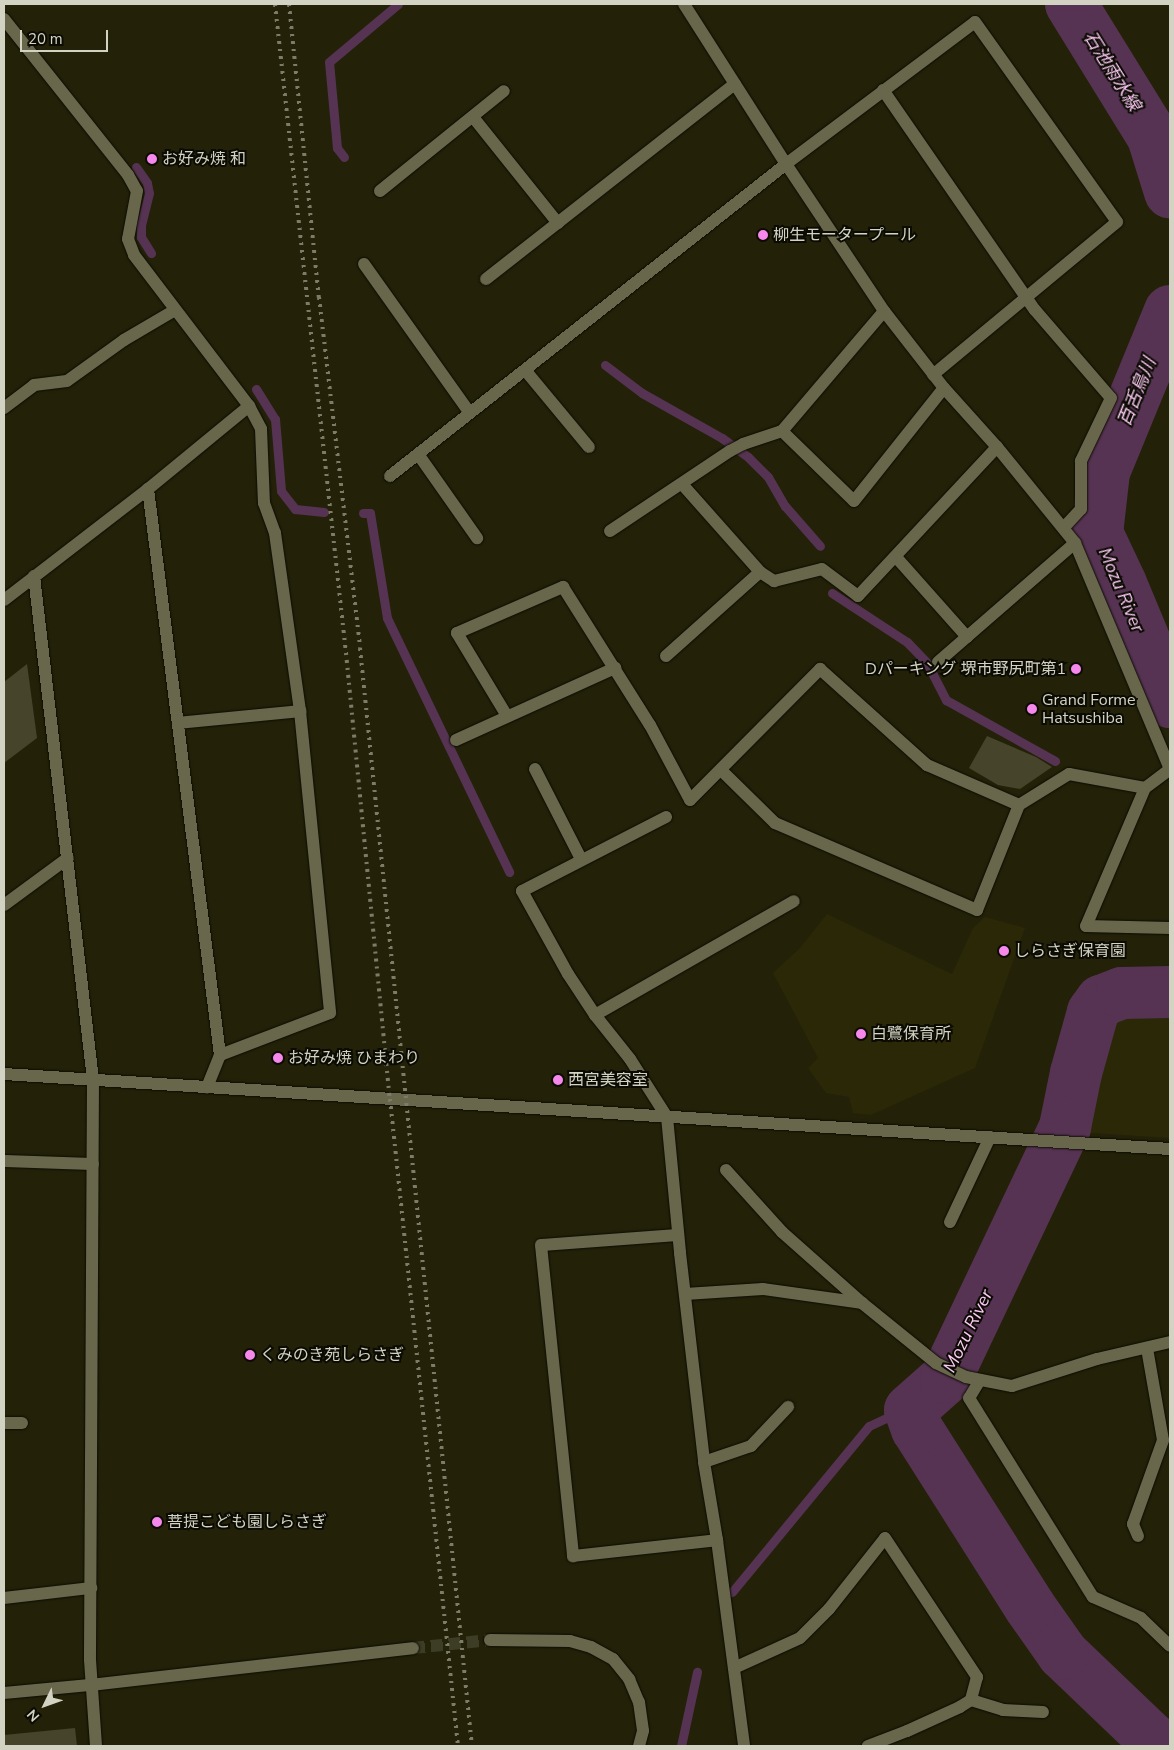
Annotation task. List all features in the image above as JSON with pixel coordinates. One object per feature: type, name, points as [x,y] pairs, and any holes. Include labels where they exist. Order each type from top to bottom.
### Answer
[{"type":"street","points":[[684,4],[786,164],[884,311],[933,375],[997,447],[1064,527],[1075,543],[1170,769],[1145,788],[1086,926],[1170,928]]},
{"type":"street","points":[[4,19],[128,175],[137,191],[128,239],[134,255],[249,406],[261,429],[264,503],[275,533],[300,711],[330,1013],[220,1055]]},
{"type":"street","points":[[390,476],[786,164],[976,22],[1117,222],[933,375]]},
{"type":"street","points":[[486,279],[735,84]]},
{"type":"street","points":[[883,90],[1035,310],[1111,398],[1081,460],[1082,509],[1064,527]]},
{"type":"street","points":[[380,191],[504,91]]},
{"type":"street","points":[[473,117],[558,223]]},
{"type":"street","points":[[364,264],[470,413]]},
{"type":"street","points":[[4,408],[34,385],[67,382],[124,340],[176,310]]},
{"type":"street","points":[[610,531],[742,444],[782,431],[884,311]]},
{"type":"street","points":[[525,370],[589,447]]},
{"type":"street","points":[[782,431],[854,501],[944,388]]},
{"type":"street","points":[[4,600],[148,489],[249,406]]},
{"type":"street","points":[[682,484],[760,572],[774,581],[822,569],[858,596],[997,447]]},
{"type":"street","points":[[418,454],[478,538]]},
{"type":"street","points":[[148,489],[220,1055],[207,1088]]},
{"type":"street","points":[[938,662],[1075,543]]},
{"type":"street","points":[[896,557],[967,637]]},
{"type":"street","points":[[666,656],[760,572]]},
{"type":"street","points":[[34,576],[93,1080],[90,1685],[96,1746]]},
{"type":"street","points":[[507,716],[457,633],[563,587],[650,725],[690,800],[820,669],[927,765],[1019,805]]},
{"type":"street","points":[[456,740],[615,668]]},
{"type":"street","points":[[178,723],[300,711]]},
{"type":"street","points":[[535,768],[582,859]]},
{"type":"street","points":[[721,770],[775,823],[978,910],[1019,805],[1069,774],[1145,788]]},
{"type":"street","points":[[666,817],[522,890],[568,974],[595,1014],[630,1059],[667,1117],[678,1236],[704,1462],[717,1540],[744,1746]]},
{"type":"street","points":[[4,905],[68,858]]},
{"type":"street","points":[[595,1014],[794,902]]},
{"type":"street","points":[[4,1074],[667,1117],[1075,1141],[1170,1149]]},
{"type":"street","points":[[950,1222],[990,1137]]},
{"type":"street","points":[[4,1161],[93,1164]]},
{"type":"street","points":[[726,1170],[782,1232],[862,1303],[936,1363],[966,1376],[1012,1386],[1097,1359],[1170,1342]]},
{"type":"street","points":[[678,1236],[541,1245],[573,1556],[717,1540]]},
{"type":"street","points":[[685,1294],[763,1289],[862,1303]]},
{"type":"street","points":[[1138,1536],[1133,1524],[1163,1440],[1147,1348]]},
{"type":"street","points":[[980,1380],[969,1398],[1093,1598],[1141,1618],[1170,1646]]},
{"type":"street","points":[[704,1462],[751,1446],[788,1407]]},
{"type":"street","points":[[4,1423],[22,1424]]},
{"type":"street","points":[[734,1668],[800,1638],[829,1609],[885,1538],[977,1677],[971,1700]]},
{"type":"street","points":[[4,1598],[91,1588]]},
{"type":"street","points":[[490,1640],[570,1641],[591,1647],[613,1659],[629,1679],[639,1702],[644,1731],[639,1746]]},
{"type":"street","points":[[4,1692],[90,1685],[412,1648]]},
{"type":"street","points":[[868,1746],[907,1731],[971,1700],[1003,1710],[1043,1712]]},
{"type":"shaded area","points":[[27,664],[37,738],[4,763],[4,682]]},
{"type":"shaded area","points":[[987,736],[1036,757],[1052,767],[1020,789],[998,785],[969,768]]},
{"type":"shaded area","points":[[827,914],[952,974],[973,928],[985,917],[1025,928],[975,1068],[871,1115],[853,1113],[849,1097],[826,1093],[808,1068],[818,1058],[773,973],[800,948]]},
{"type":"shaded area","points":[[1170,1003],[1170,1138],[1078,1132],[1080,1102],[1096,1104],[1102,1012],[1105,1008]]},
{"type":"shaded area","points":[[75,1728],[77,1746],[4,1746],[4,1735]]},
{"type":"waterway","points":[[344,157],[337,148],[329,62],[398,4]]},
{"type":"waterway","name":"石池雨水線","points":[[1071,4],[1153,137],[1170,192]]},
{"type":"waterway","points":[[1153,137],[1170,130]]},
{"type":"waterway","points":[[136,167],[147,183],[149,193],[141,224],[141,237],[151,253]]},
{"type":"waterway","name":"Mozu River","points":[[1170,311],[1104,472],[1097,533],[1121,584],[1170,702]]},
{"type":"waterway","points":[[605,365],[642,393],[722,438],[748,457],[768,477],[785,506],[820,546]]},
{"type":"waterway","points":[[256,389],[275,419],[281,491],[295,509],[324,512]]},
{"type":"waterway","points":[[363,513],[370,513],[387,618],[509,872]]},
{"type":"waterway","points":[[832,593],[907,642],[927,663],[946,700],[1055,761]]},
{"type":"waterway","name":"Mozu River","points":[[1154,1746],[1151,1738],[1063,1654],[1030,1607],[917,1429],[910,1410],[946,1378],[1065,1127],[1076,1073],[1093,1012],[1101,1001],[1122,993],[1170,992]]},
{"type":"waterway","points":[[732,1592],[869,1426],[890,1416],[910,1410]]},
{"type":"waterway","points":[[681,1746],[697,1672]]},
{"type":"tunnel","points":[[413,1648],[490,1640]]},
{"type":"railway","points":[[275,4],[346,653],[390,1099],[458,1746]]},
{"type":"railway","points":[[289,4],[319,297],[360,648],[472,1746]]},
{"type":"place","name":"お好み焼 和","points":[[152,159]]},
{"type":"place","name":"柳生モータープール","points":[[763,235]]},
{"type":"place","name":"Dパーキング 堺市野尻町第1","points":[[1076,669]]},
{"type":"place","name":"Grand Forme Hatsushiba","points":[[1032,709]]},
{"type":"place","name":"しらさぎ保育園","points":[[1004,951]]},
{"type":"place","name":"白鷺保育所","points":[[861,1034]]},
{"type":"place","name":"お好み焼 ひまわり","points":[[278,1058]]},
{"type":"place","name":"西宮美容室","points":[[558,1080]]},
{"type":"place","name":"くみのき苑しらさぎ","points":[[250,1355]]},
{"type":"place","name":"菩提こども園しらさぎ","points":[[157,1522]]},
{"type":"water label","name":"百舌鳥川","points":[[1137,392]]}]
